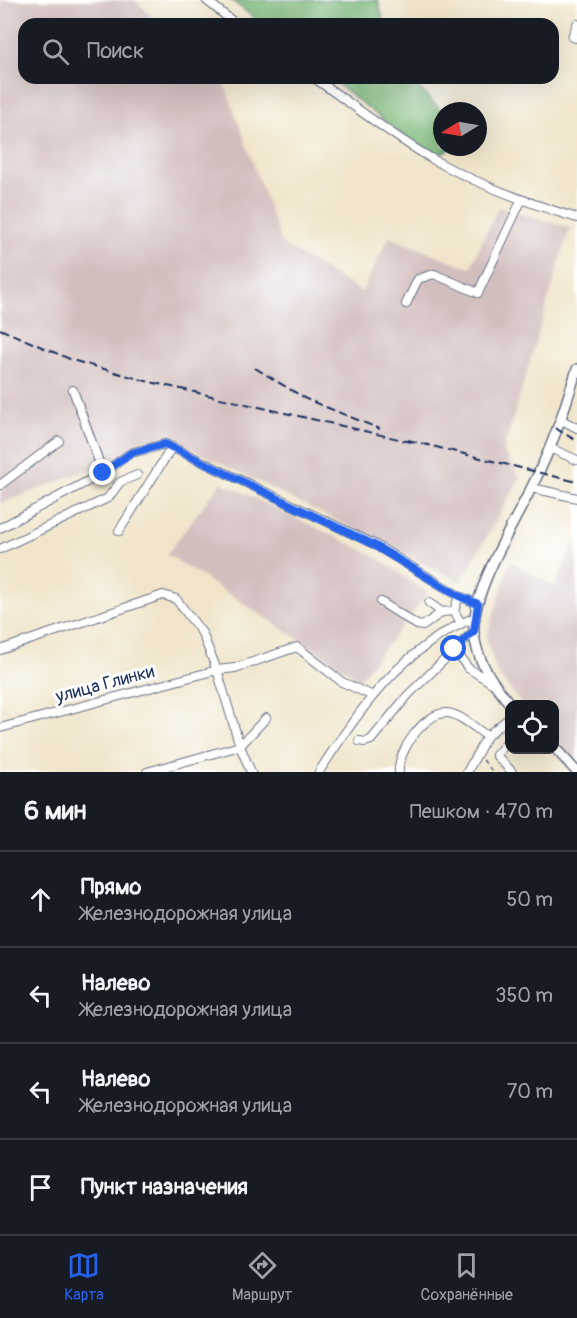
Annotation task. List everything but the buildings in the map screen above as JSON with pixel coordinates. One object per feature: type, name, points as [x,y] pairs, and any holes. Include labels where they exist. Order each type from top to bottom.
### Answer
[{"type":"main road","points":[[506,700],[483,666],[474,631],[478,604],[491,571],[550,448],[577,369]]},
{"type":"main road","points":[[559,752],[577,772]]},
{"type":"street","points":[[206,0],[228,18]]},
{"type":"street","points":[[577,24],[572,36],[577,38]]},
{"type":"street","points":[[322,84],[435,161],[521,201],[577,218]]},
{"type":"street","points":[[406,304],[418,279],[434,274],[478,293],[521,201]]},
{"type":"street","points":[[73,390],[103,473]]},
{"type":"street","points":[[560,419],[577,429]]},
{"type":"street","points":[[0,485],[59,441]]},
{"type":"street","points":[[0,528],[103,473],[131,453],[165,444],[372,544],[459,596],[478,604]]},
{"type":"street","points":[[119,531],[172,447]]},
{"type":"street","points":[[550,448],[577,460]]},
{"type":"street","points":[[0,549],[108,498],[120,482],[137,475]]},
{"type":"street","points":[[532,488],[577,498]]},
{"type":"street","points":[[0,650],[163,595],[176,599],[202,633],[218,670],[240,746],[251,772]]},
{"type":"street","points":[[459,596],[454,611],[461,623]]},
{"type":"street","points":[[381,602],[417,625],[430,624],[442,612]]},
{"type":"street","points":[[429,603],[442,612],[454,611]]},
{"type":"street","points":[[319,772],[373,696],[427,643],[476,617]]},
{"type":"street","points":[[359,741],[371,740],[408,695],[474,631]]},
{"type":"street","name":"улица Глинки","points":[[0,728],[218,670],[235,669],[297,646],[342,682],[373,696]]},
{"type":"street","points":[[454,649],[468,668],[492,682]]},
{"type":"street","points":[[399,772],[403,754],[414,735],[436,716],[453,714],[487,736]]},
{"type":"street","points":[[147,772],[240,746],[266,718]]},
{"type":"street","points":[[467,772],[487,736],[505,721]]},
{"type":"street","points":[[505,745],[496,755],[512,772]]},
{"type":"path","points":[[477,753],[493,772]]},
{"type":"shaded area","points":[[0,0],[135,0],[154,18],[18,18],[18,84],[222,84],[226,88],[282,244],[362,292],[389,237],[470,268],[498,207],[570,228],[503,451],[520,478],[461,582],[179,443],[131,453],[0,504]]},
{"type":"shaded area","points":[[221,482],[373,555],[428,593],[360,679],[167,554]]},
{"type":"shaded area","points":[[577,539],[577,767],[559,747],[559,700],[519,700],[497,673],[486,638],[510,561],[554,586]]},
{"type":"green space","points":[[231,0],[378,0],[382,18],[254,18]]},
{"type":"green space","points":[[338,84],[415,84],[433,102],[433,156],[435,156],[431,158]]},
{"type":"railway","points":[[0,329],[72,360],[146,381],[416,443]]},
{"type":"railway","points":[[255,368],[306,399],[380,429]]},
{"type":"railway","points":[[555,428],[577,441]]},
{"type":"railway","points":[[408,440],[577,482]]},
{"type":"route","points":[[103,473],[131,453],[165,444],[372,544],[459,596],[478,604],[474,631],[454,649]]}]
